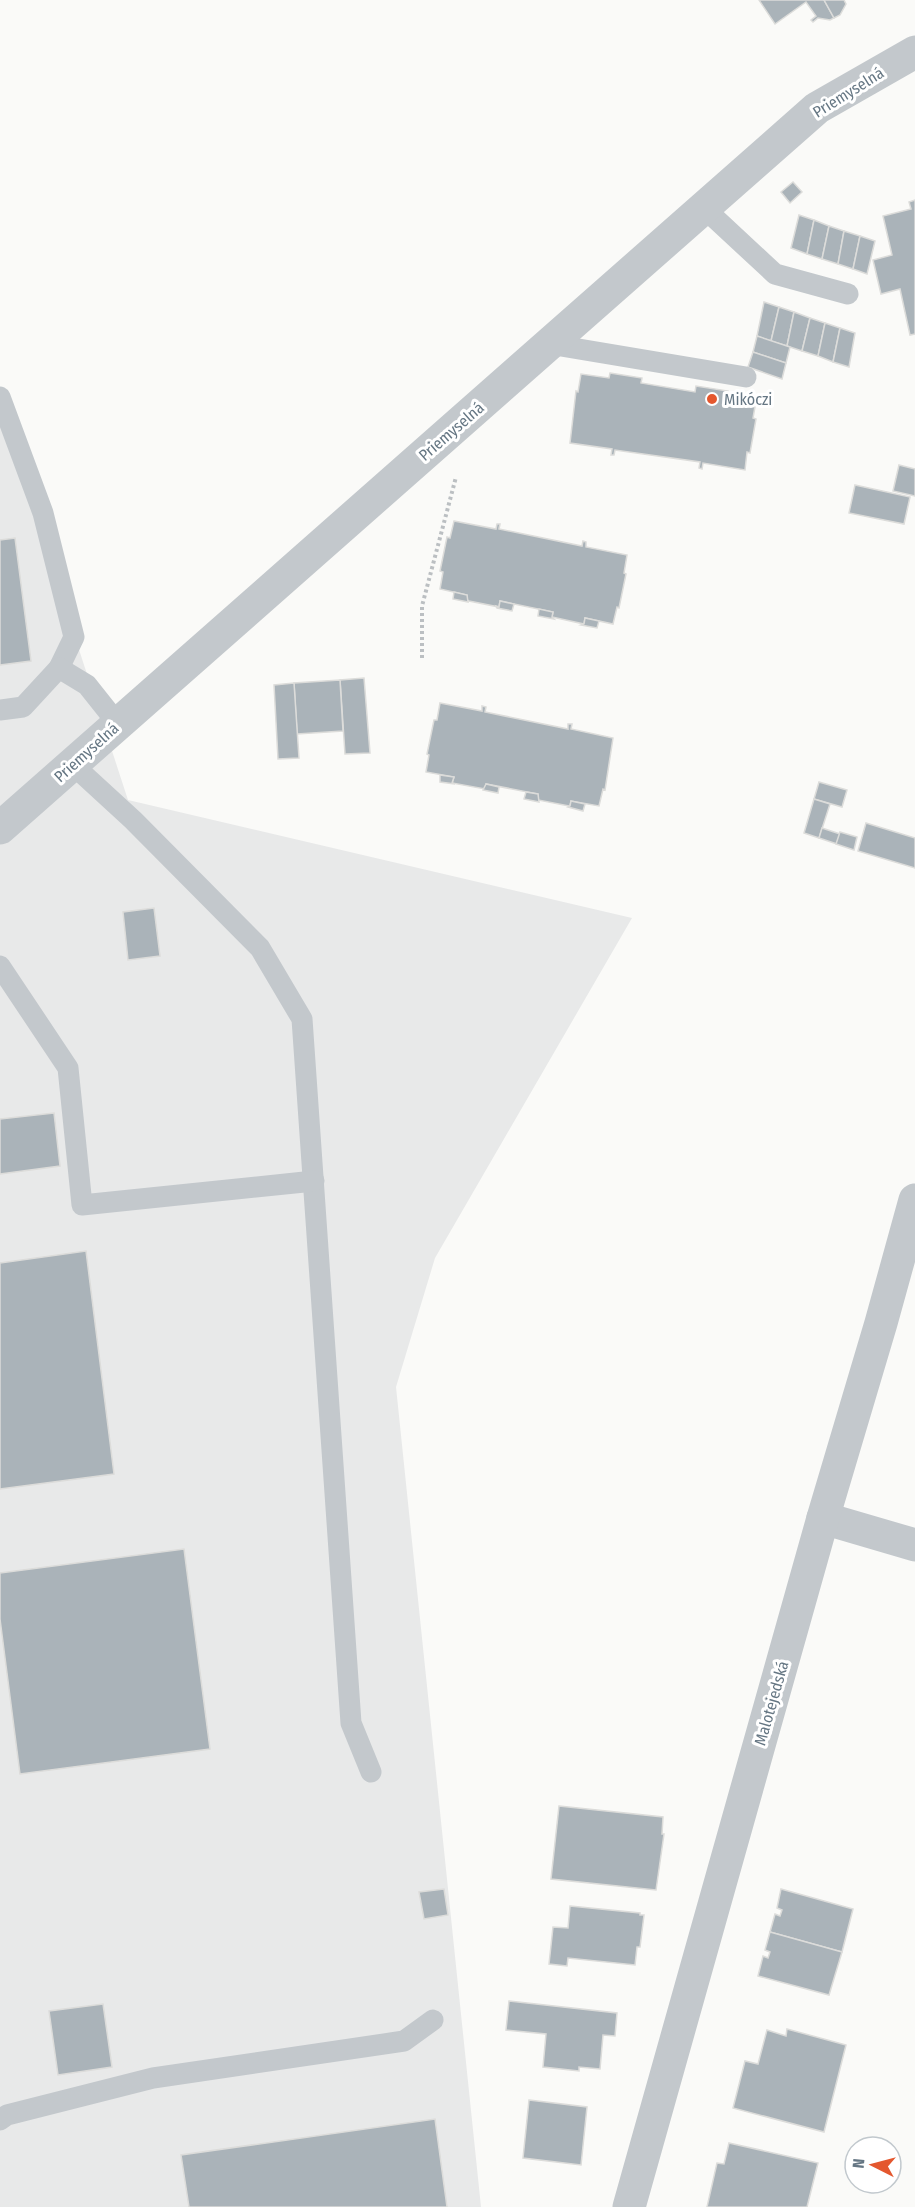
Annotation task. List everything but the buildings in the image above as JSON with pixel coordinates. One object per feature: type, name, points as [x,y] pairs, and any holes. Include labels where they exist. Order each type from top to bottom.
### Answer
[{"type":"street","name":"Priemyselná","points":[[0,828],[817,108],[915,52]]},
{"type":"street","name":"Malotejedská","points":[[629,2207],[823,1518],[910,1239],[915,1200]]},
{"type":"street","points":[[823,1518],[915,1545]]},
{"type":"lane","points":[[704,208],[775,274],[848,294]]},
{"type":"lane","points":[[549,344],[746,377]]},
{"type":"lane","points":[[0,397],[43,513],[74,637],[59,668],[23,707],[0,710]]},
{"type":"lane","points":[[59,668],[87,685],[118,724]]},
{"type":"lane","points":[[72,764],[133,820],[260,948],[302,1019],[351,1723],[371,1772]]},
{"type":"lane","points":[[0,966],[68,1068],[82,1205],[314,1181]]},
{"type":"lane","points":[[0,2120],[7,2115],[153,2078],[404,2041],[433,2020]]},
{"type":"path","points":[[422,658],[422,606],[456,477]]},
{"type":"shaded area","points":[[0,407],[128,800],[632,918],[435,1258],[396,1387],[481,2207],[0,2207]]},
{"type":"place","name":"Mikóczi","points":[[712,399]]}]
